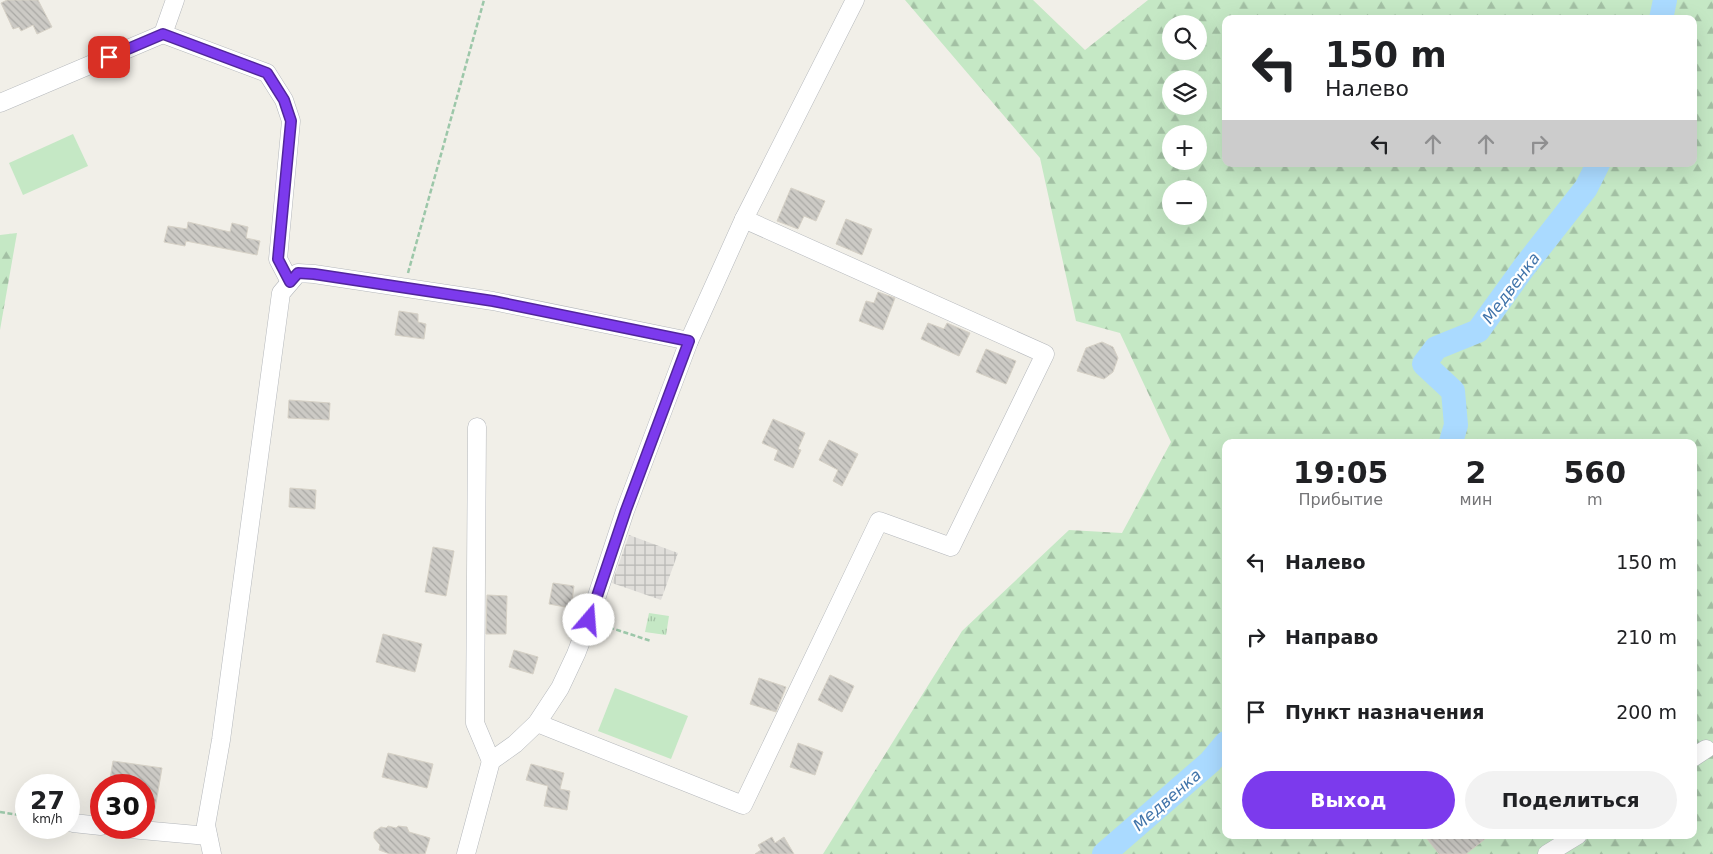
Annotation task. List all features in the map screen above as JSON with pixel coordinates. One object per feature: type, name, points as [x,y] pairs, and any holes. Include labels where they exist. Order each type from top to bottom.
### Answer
[{"type":"street","points":[[163,34],[175,0]]},
{"type":"street","points":[[491,761],[515,744],[537,723],[560,688],[589,620],[626,510],[689,341],[744,219],[855,0]]},
{"type":"street","points":[[0,102],[163,34],[267,73],[284,100],[291,121],[278,259],[290,282]]},
{"type":"street","points":[[537,723],[743,805],[879,521],[951,547],[1045,354],[744,219]]},
{"type":"street","points":[[212,854],[206,825],[221,740],[281,294],[298,273],[493,301],[689,341]]},
{"type":"street","points":[[466,854],[491,761],[475,723],[477,427]]},
{"type":"street","points":[[155,831],[208,836]]},
{"type":"street","points":[[1547,854],[1571,839]]},
{"type":"path","points":[[404,287],[484,0]]},
{"type":"path","points":[[589,620],[651,641]]},
{"type":"path","points":[[0,812],[15,814]]},
{"type":"shaded area","points":[[629,535],[678,553],[661,600],[612,583]]},
{"type":"green space","points":[[905,0],[1033,0],[1085,50],[1148,0],[1713,0],[1713,854],[823,854],[962,631],[1069,530],[1122,533],[1171,442],[1120,333],[1076,321],[1040,158]]},
{"type":"green space","points":[[73,134],[88,166],[23,195],[9,163]]},
{"type":"green space","points":[[17,233],[0,330],[0,235]]},
{"type":"green space","points":[[649,613],[669,616],[666,635],[645,632]]},
{"type":"green space","points":[[615,688],[688,716],[671,759],[598,731]]},
{"type":"building","points":[[7,0],[38,0],[52,27],[37,34],[33,25],[21,31],[19,27],[13,29],[1,3]]},
{"type":"building","points":[[791,188],[825,201],[816,221],[804,216],[798,229],[777,221]]},
{"type":"building","points":[[846,219],[872,229],[862,255],[836,244]]},
{"type":"building","points":[[188,222],[230,232],[232,223],[248,227],[246,238],[260,241],[257,255],[186,241],[185,246],[164,242],[168,226],[187,229]]},
{"type":"building","points":[[878,292],[895,298],[883,330],[859,321],[866,301],[874,303]]},
{"type":"building","points":[[399,311],[418,314],[418,322],[426,324],[424,339],[395,335]]},
{"type":"building","points":[[928,323],[944,329],[947,323],[970,333],[959,356],[921,339]]},
{"type":"building","points":[[1102,342],[1113,347],[1118,358],[1113,372],[1104,379],[1077,371],[1086,348]]},
{"type":"building","points":[[986,349],[1016,361],[1006,384],[976,372]]},
{"type":"building","points":[[289,400],[330,403],[329,420],[288,418]]},
{"type":"building","points":[[773,419],[805,433],[798,449],[801,450],[793,468],[774,460],[778,450],[762,443]]},
{"type":"building","points":[[829,440],[858,454],[842,486],[833,481],[838,470],[819,460]]},
{"type":"building","points":[[290,488],[316,490],[315,509],[289,507]]},
{"type":"building","points":[[433,547],[454,551],[446,596],[425,592]]},
{"type":"building","points":[[553,583],[574,586],[571,608],[549,604]]},
{"type":"building","points":[[487,595],[507,596],[506,634],[486,634]]},
{"type":"building","points":[[383,634],[422,644],[415,672],[376,662]]},
{"type":"building","points":[[514,650],[538,657],[533,674],[509,667]]},
{"type":"building","points":[[830,675],[854,686],[842,712],[818,700]]},
{"type":"building","points":[[759,678],[786,687],[776,712],[750,704]]},
{"type":"building","points":[[798,743],[823,752],[815,775],[790,767]]},
{"type":"building","points":[[388,753],[433,764],[427,788],[382,777]]},
{"type":"building","points":[[113,761],[162,768],[155,809],[155,774],[111,774]]},
{"type":"building","points":[[531,764],[564,773],[560,789],[570,791],[567,810],[544,806],[548,786],[526,780]]},
{"type":"building","points":[[388,826],[396,828],[398,826],[407,827],[409,832],[430,838],[425,854],[390,854],[379,850],[380,845],[374,838],[374,832],[381,827],[386,828]]},
{"type":"building","points":[[772,837],[775,843],[784,837],[794,854],[755,854],[761,850],[758,845]]},
{"type":"building","points":[[1427,839],[1485,839],[1466,854],[1439,854]]},
{"type":"waterway","name":"Медвенка","points":[[1662,15],[1665,0]]},
{"type":"waterway","name":"Медвенка","points":[[1452,439],[1456,425],[1453,391],[1424,364],[1436,348],[1478,331],[1525,266],[1586,188],[1596,167]]},
{"type":"waterway","name":"Медвенка","points":[[1104,854],[1210,762],[1222,748]]},
{"type":"route","points":[[109,57],[163,34],[267,73],[284,100],[291,121],[278,259],[290,282],[298,273],[314,274],[493,301],[689,341],[626,510],[589,620]]}]
